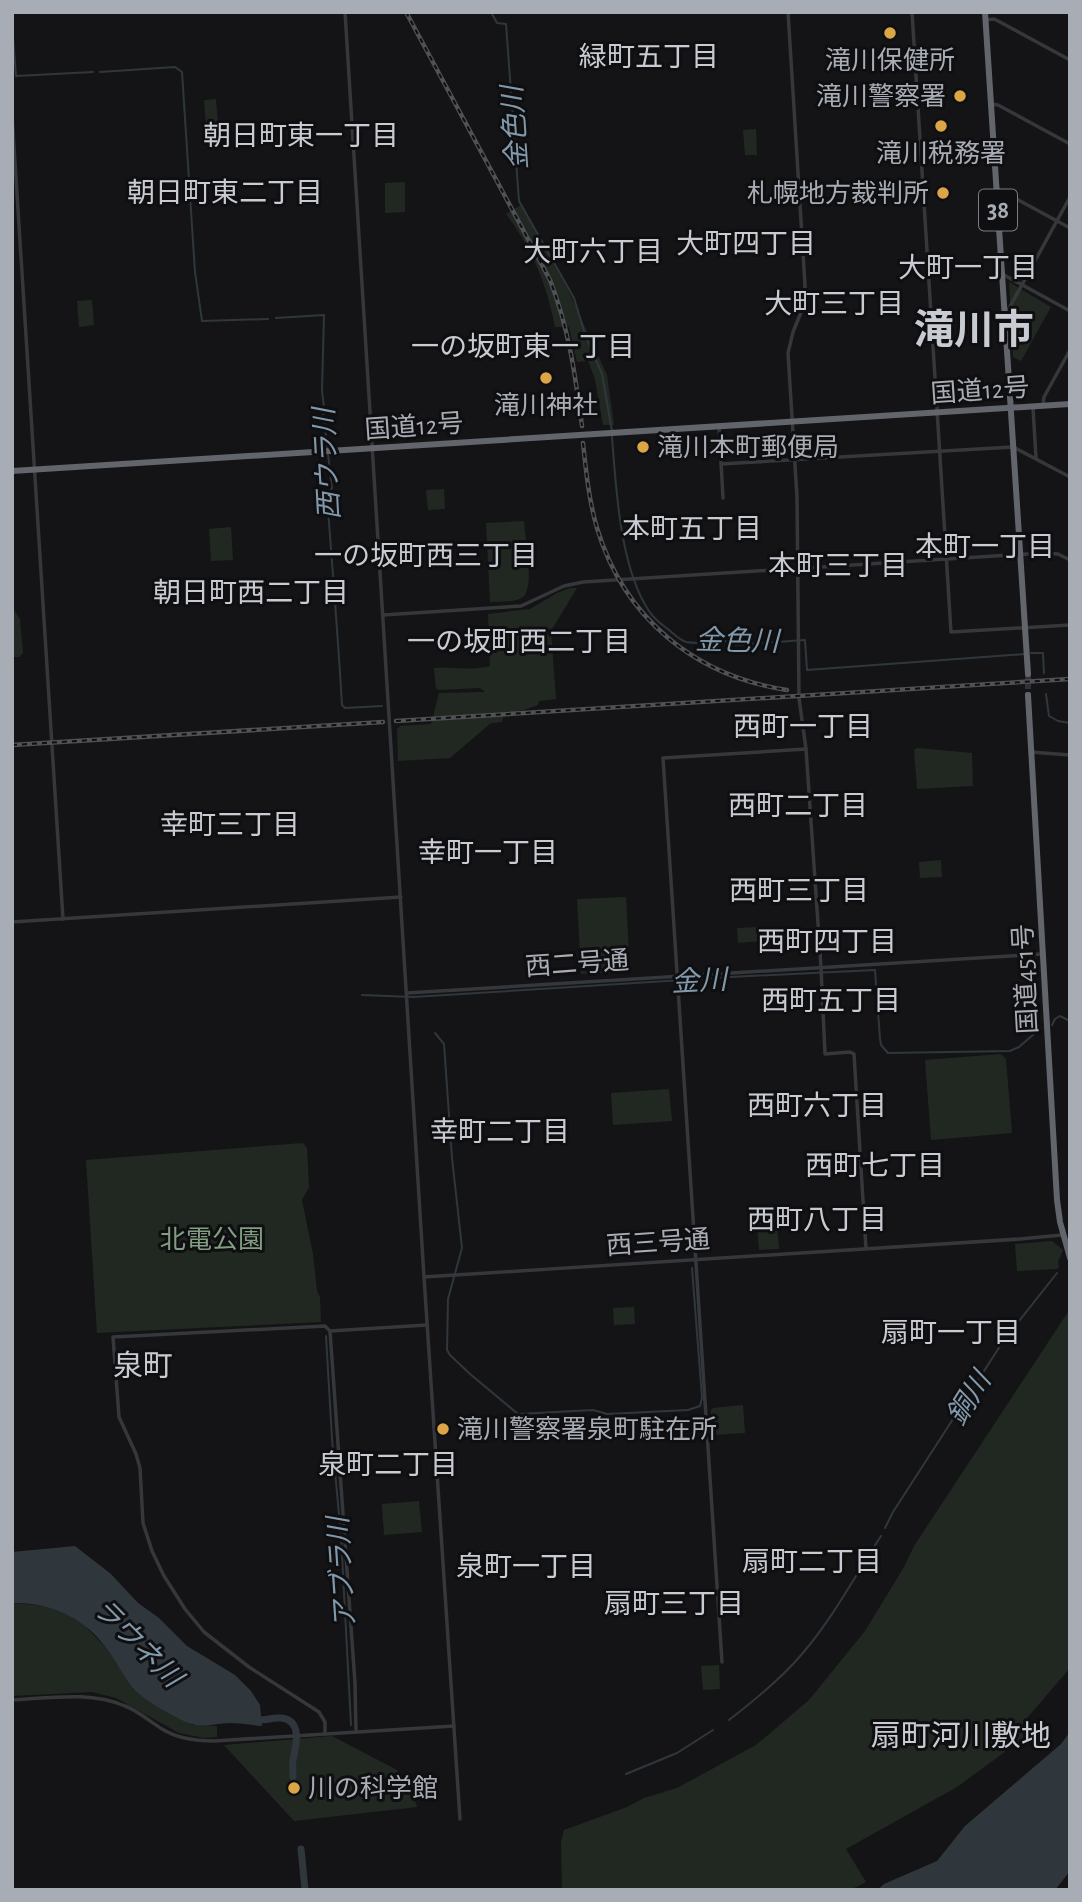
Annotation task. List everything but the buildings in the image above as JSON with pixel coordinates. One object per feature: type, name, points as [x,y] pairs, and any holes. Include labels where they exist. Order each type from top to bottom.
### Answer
[{"type":"highway","name":"38","points":[[985,16],[1010,407]]},
{"type":"highway","name":"国道12号","points":[[12,471],[1070,404]]},
{"type":"highway","points":[[1010,407],[1027,674]]},
{"type":"highway","name":"国道451号","points":[[1028,695],[1057,1200],[1062,1234],[1070,1258]]},
{"type":"street","points":[[345,12],[460,1819]]},
{"type":"street","points":[[788,12],[805,285],[802,313],[793,332],[788,353],[797,497],[799,696],[806,749],[825,1054],[854,1054],[866,1249]]},
{"type":"street","points":[[912,12],[951,632],[1070,625]]},
{"type":"street","points":[[985,16],[1070,60]]},
{"type":"street","points":[[991,104],[998,105],[1070,144]]},
{"type":"street","points":[[12,115],[63,919]]},
{"type":"street","points":[[996,188],[1070,228]]},
{"type":"street","points":[[1004,316],[1070,198]]},
{"type":"street","points":[[1002,274],[1070,311]]},
{"type":"street","points":[[1043,405],[1044,397],[1070,350]]},
{"type":"street","points":[[1033,406],[1036,458]]},
{"type":"street","points":[[719,426],[723,498]]},
{"type":"street","points":[[721,464],[1013,447],[1070,477]]},
{"type":"street","points":[[383,615],[521,606],[564,586],[583,582],[1052,553],[1070,560]]},
{"type":"street","points":[[722,1662],[663,758],[806,749]]},
{"type":"street","points":[[1030,752],[1070,755]]},
{"type":"street","points":[[12,922],[401,897]]},
{"type":"street","name":"西二号通","points":[[407,993],[1042,954]]},
{"type":"street","name":"西三号通","points":[[424,1277],[1050,1237],[1062,1234]]},
{"type":"street","points":[[330,1331],[428,1325]]},
{"type":"street","points":[[326,1734],[325,1722],[319,1712],[249,1667],[195,1624],[163,1576],[144,1523],[138,1461],[119,1417],[113,1337],[325,1326],[330,1331],[356,1732]]},
{"type":"street","points":[[12,1700],[81,1697],[112,1702],[133,1710],[164,1731],[195,1741],[454,1726]]},
{"type":"green space","points":[[216,99],[218,126],[206,127],[204,100]]},
{"type":"green space","points":[[756,129],[757,155],[745,155],[743,130]]},
{"type":"green space","points":[[405,182],[405,212],[385,213],[385,183]]},
{"type":"green space","points":[[521,205],[569,292],[607,375],[614,425],[603,425],[595,379],[588,361],[577,362],[569,327],[555,327],[548,296],[537,268],[524,240],[506,214]]},
{"type":"green space","points":[[1009,282],[1051,307],[1021,361],[1013,357]]},
{"type":"green space","points":[[92,300],[94,325],[79,327],[77,301]]},
{"type":"green space","points":[[444,489],[445,509],[428,510],[426,490]]},
{"type":"green space","points":[[524,521],[529,573],[527,591],[523,597],[516,600],[490,602],[486,523]]},
{"type":"green space","points":[[231,527],[233,560],[211,561],[209,529]]},
{"type":"green space","points":[[570,588],[577,588],[551,631],[556,699],[539,701],[538,705],[524,710],[504,713],[502,722],[491,723],[450,758],[398,761],[397,729],[400,726],[431,724],[439,693],[485,692],[480,688],[439,690],[436,688],[434,668],[469,669],[490,666],[488,614],[530,609]]},
{"type":"green space","points":[[14,610],[20,619],[23,653],[19,657],[12,657]]},
{"type":"green space","points":[[917,748],[972,753],[973,786],[917,789],[914,750]]},
{"type":"green space","points":[[941,860],[942,877],[920,878],[919,862]]},
{"type":"green space","points":[[626,897],[630,971],[581,974],[577,899]]},
{"type":"green space","points":[[761,927],[762,941],[738,943],[737,928]]},
{"type":"green space","points":[[1001,1054],[1006,1059],[1012,1133],[931,1140],[925,1060]]},
{"type":"green space","points":[[669,1089],[672,1121],[613,1125],[611,1093]]},
{"type":"green space","name":"北電公園","points":[[303,1143],[307,1148],[309,1187],[302,1200],[320,1297],[321,1322],[97,1333],[86,1160]]},
{"type":"green space","points":[[776,1214],[779,1249],[759,1250],[756,1215]]},
{"type":"green space","points":[[1052,1241],[1063,1250],[1057,1269],[1017,1271],[1015,1244]]},
{"type":"green space","points":[[634,1307],[635,1324],[614,1325],[613,1308]]},
{"type":"green space","points":[[1070,1309],[1070,1668],[1027,1718],[1036,1729],[957,1787],[846,1849],[866,1882],[850,1890],[562,1890],[561,1842],[564,1830],[644,1798],[677,1788],[756,1745],[809,1700],[865,1631],[914,1546]]},
{"type":"green space","points":[[743,1405],[745,1433],[711,1433],[713,1408]]},
{"type":"green space","points":[[419,1501],[422,1532],[384,1535],[382,1504]]},
{"type":"green space","points":[[12,1603],[60,1610],[82,1623],[107,1649],[134,1689],[193,1725],[217,1726],[217,1737],[204,1738],[179,1733],[116,1698],[92,1692],[12,1696]]},
{"type":"green space","points":[[719,1665],[720,1689],[703,1690],[701,1666]]},
{"type":"green space","points":[[332,1736],[397,1770],[411,1787],[417,1807],[294,1821],[224,1745]]},
{"type":"water","points":[[75,1546],[111,1574],[138,1603],[159,1618],[187,1646],[235,1675],[260,1705],[262,1726],[230,1723],[197,1725],[186,1722],[138,1693],[100,1640],[79,1622],[54,1609],[27,1603],[12,1603],[12,1552]]},
{"type":"water","points":[[1070,1732],[1070,1871],[1055,1890],[877,1890],[884,1884],[937,1861],[965,1826],[1061,1744]]},
{"type":"waterway","name":"金色川","points":[[491,12],[497,23],[506,24],[519,201],[574,298],[585,334],[602,374],[612,431]]},
{"type":"waterway","name":"西ウラ川","points":[[12,24],[16,76],[93,72]]},
{"type":"waterway","name":"西ウラ川","points":[[100,72],[175,67],[182,72],[195,272],[202,321],[268,319]]},
{"type":"waterway","name":"西ウラ川","points":[[276,318],[324,315],[322,391],[332,488],[327,495],[342,705],[345,708],[382,706]]},
{"type":"waterway","name":"金色川","points":[[612,437],[621,527],[639,593],[651,614],[684,641],[735,641],[736,645],[805,640],[807,670],[1025,654]]},
{"type":"waterway","name":"金色川","points":[[1031,653],[1043,653],[1044,673]]},
{"type":"waterway","name":"金色川","points":[[1046,694],[1049,716],[1070,723]]},
{"type":"waterway","name":"金川","points":[[362,995],[413,997],[875,970],[880,1039],[881,1045],[888,1053],[1010,1051],[1019,1047],[1041,1028]]},
{"type":"waterway","name":"金川","points":[[1052,1025],[1060,1016],[1070,1021]]},
{"type":"waterway","points":[[435,1033],[444,1044],[462,1248],[448,1299],[447,1350],[470,1374],[518,1414],[593,1410],[607,1414],[688,1410],[700,1406],[702,1398],[692,1268]]},
{"type":"waterway","name":"銅川","points":[[885,1528],[1004,1340],[1057,1273]]},
{"type":"waterway","name":"アブラ川","points":[[326,1336],[341,1536],[351,1725]]},
{"type":"waterway","name":"銅川","points":[[729,1720],[767,1689],[802,1654],[834,1611],[881,1536]]},
{"type":"waterway","name":"ラウネ川","points":[[253,1719],[281,1718],[293,1723],[296,1734],[293,1777]]},
{"type":"waterway","name":"銅川","points":[[626,1774],[677,1753],[713,1730]]},
{"type":"waterway","name":"ラウネ川","points":[[301,1849],[305,1890]]},
{"type":"tunnel","points":[[1028,674],[1028,695]]},
{"type":"railway","points":[[406,12],[550,280],[567,334],[582,426]]},
{"type":"railway","points":[[583,443],[597,528],[609,560],[625,589],[645,615],[668,638],[722,671],[754,683],[787,690]]},
{"type":"railway","points":[[396,721],[1070,679]]},
{"type":"railway","points":[[12,745],[383,722]]},
{"type":"place","name":"滝川保健所","points":[[890,33]]},
{"type":"place","name":"滝川警察署","points":[[960,96]]},
{"type":"place","name":"滝川税務署","points":[[941,126]]},
{"type":"place","name":"札幌地方裁判所","points":[[943,193]]},
{"type":"place","name":"滝川神社","points":[[546,378]]},
{"type":"place","name":"滝川本町郵便局","points":[[643,447]]},
{"type":"place","name":"滝川警察署泉町駐在所","points":[[443,1429]]},
{"type":"place","name":"川の科学館","points":[[294,1788]]},
{"type":"district","name":"緑町五丁目","points":[[649,56]]},
{"type":"district","name":"朝日町東一丁目","points":[[301,135]]},
{"type":"district","name":"朝日町東二丁目","points":[[225,192]]},
{"type":"district","name":"大町四丁目","points":[[746,243]]},
{"type":"district","name":"大町六丁目","points":[[593,251]]},
{"type":"district","name":"大町一丁目","points":[[968,267]]},
{"type":"district","name":"大町三丁目","points":[[834,303]]},
{"type":"district","name":"滝川市","points":[[974,329]]},
{"type":"district","name":"一の坂町東一丁目","points":[[523,346]]},
{"type":"district","name":"本町五丁目","points":[[692,528]]},
{"type":"district","name":"本町一丁目","points":[[985,546]]},
{"type":"district","name":"一の坂町西三丁目","points":[[426,555]]},
{"type":"district","name":"本町三丁目","points":[[838,565]]},
{"type":"district","name":"朝日町西二丁目","points":[[251,592]]},
{"type":"district","name":"一の坂町西二丁目","points":[[519,641]]},
{"type":"district","name":"西町一丁目","points":[[803,726]]},
{"type":"district","name":"西町二丁目","points":[[798,805]]},
{"type":"district","name":"幸町三丁目","points":[[230,824]]},
{"type":"district","name":"幸町一丁目","points":[[488,852]]},
{"type":"district","name":"西町三丁目","points":[[799,890]]},
{"type":"district","name":"西町四丁目","points":[[827,941]]},
{"type":"district","name":"西町五丁目","points":[[831,1000]]},
{"type":"district","name":"西町六丁目","points":[[817,1105]]},
{"type":"district","name":"幸町二丁目","points":[[500,1131]]},
{"type":"district","name":"西町七丁目","points":[[875,1165]]},
{"type":"district","name":"西町八丁目","points":[[817,1219]]},
{"type":"district","name":"扇町一丁目","points":[[951,1332]]},
{"type":"district","name":"泉町","points":[[143,1366]]},
{"type":"district","name":"泉町二丁目","points":[[388,1464]]},
{"type":"district","name":"扇町二丁目","points":[[812,1561]]},
{"type":"district","name":"泉町一丁目","points":[[526,1566]]},
{"type":"district","name":"扇町三丁目","points":[[674,1603]]},
{"type":"district","name":"扇町河川敷地","points":[[961,1736]]}]
